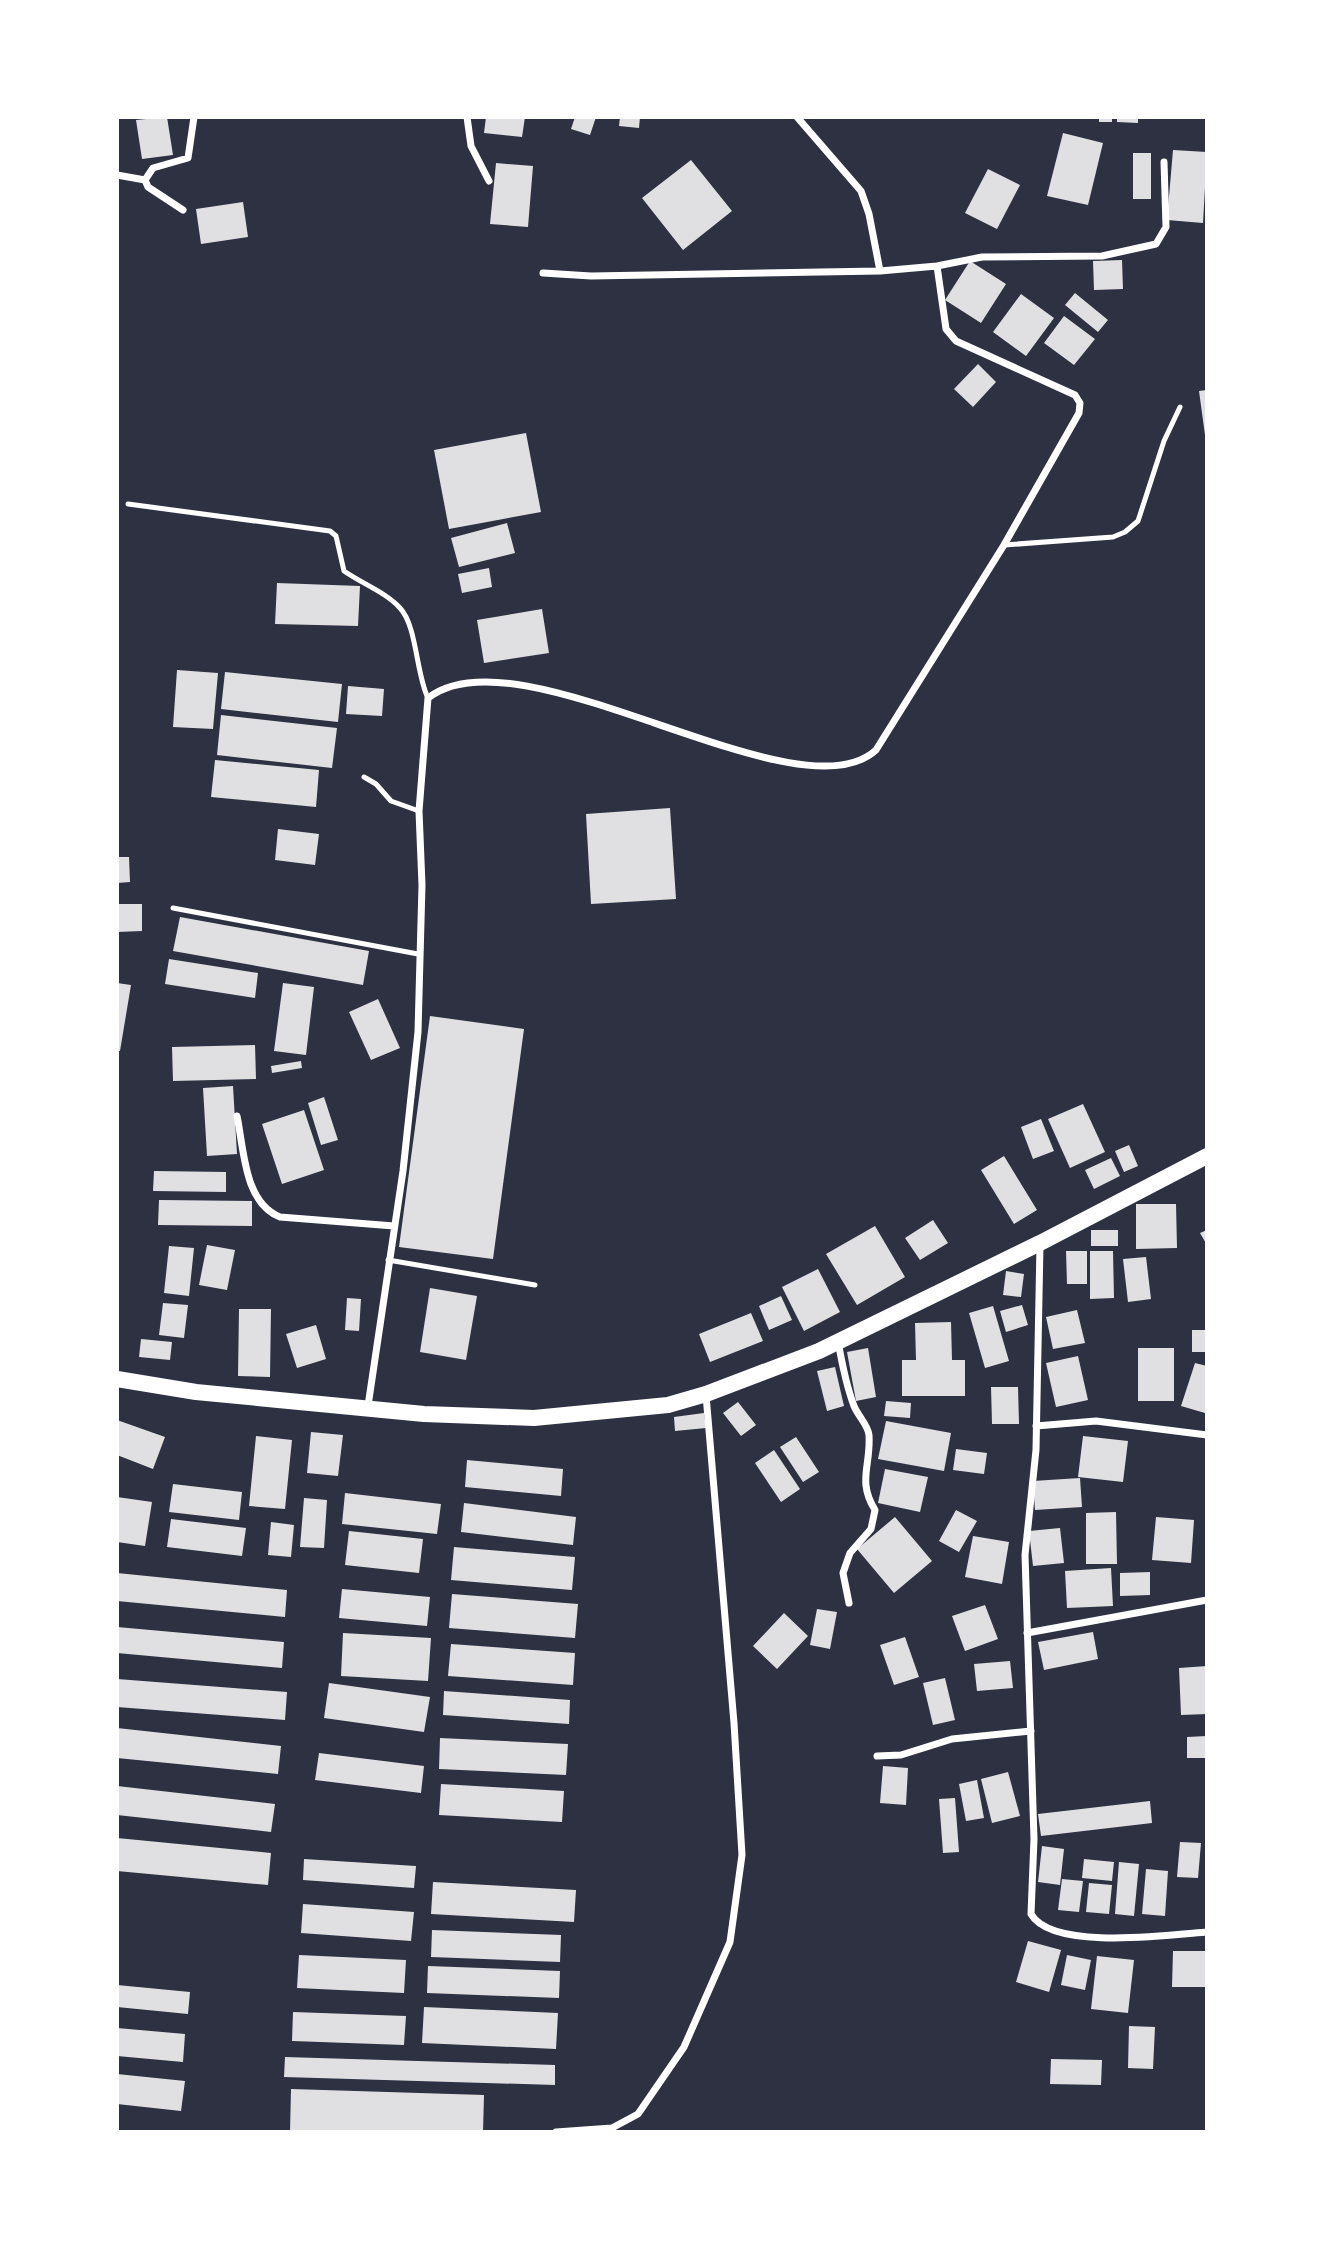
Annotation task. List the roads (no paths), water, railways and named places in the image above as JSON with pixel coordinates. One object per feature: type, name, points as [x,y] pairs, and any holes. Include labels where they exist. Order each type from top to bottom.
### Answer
[{"type":"main road","points":[[117,1379],[196,1392],[368,1406],[424,1414],[545,1418],[668,1405],[706,1394],[838,1341],[1040,1243],[1207,1156]]},
{"type":"street","points":[[145,180],[153,168],[188,158],[194,117]]},
{"type":"street","points":[[467,117],[471,146],[489,181]]},
{"type":"street","points":[[797,117],[861,191],[869,214],[880,271]]},
{"type":"street","points":[[543,272],[591,276],[880,271],[937,266],[982,257],[1102,256],[1156,244],[1166,227],[1164,163]]},
{"type":"street","points":[[117,175],[145,180]]},
{"type":"street","points":[[145,180],[148,187],[183,210]]},
{"type":"street","points":[[368,1406],[403,1171],[418,1032],[418,954],[422,885],[419,811],[428,698],[438,690],[465,683],[513,684],[568,697],[785,763],[814,766],[850,764],[866,759],[876,750],[1004,545],[1079,413],[1080,403],[1075,395],[956,341],[947,329],[937,266]]},
{"type":"street","points":[[237,1116],[255,1197],[266,1210],[280,1217],[394,1226]]},
{"type":"street","points":[[1040,1243],[1036,1426],[1025,1555],[1034,1839],[1030,1907],[1034,1919],[1045,1927],[1107,1940],[1207,1932]]},
{"type":"street","points":[[838,1341],[845,1378],[856,1410],[869,1431],[865,1494],[875,1510],[871,1529],[850,1553],[843,1573],[849,1603]]},
{"type":"street","points":[[556,2132],[612,2128],[638,2114],[684,2047],[730,1942],[742,1855],[733,1709],[706,1394]]},
{"type":"street","points":[[1036,1426],[1096,1421],[1207,1435]]},
{"type":"street","points":[[1027,1633],[1207,1600]]},
{"type":"street","points":[[877,1756],[901,1755],[952,1739],[1031,1731]]},
{"type":"lane","points":[[1004,545],[1113,537],[1125,532],[1138,521],[1164,441],[1180,407]]},
{"type":"lane","points":[[128,504],[330,531],[336,536],[344,571],[401,608],[413,640],[419,681],[428,698]]},
{"type":"lane","points":[[365,777],[376,784],[391,801],[419,811]]},
{"type":"lane","points":[[173,908],[418,954]]},
{"type":"lane","points":[[388,1260],[535,1285]]}]
